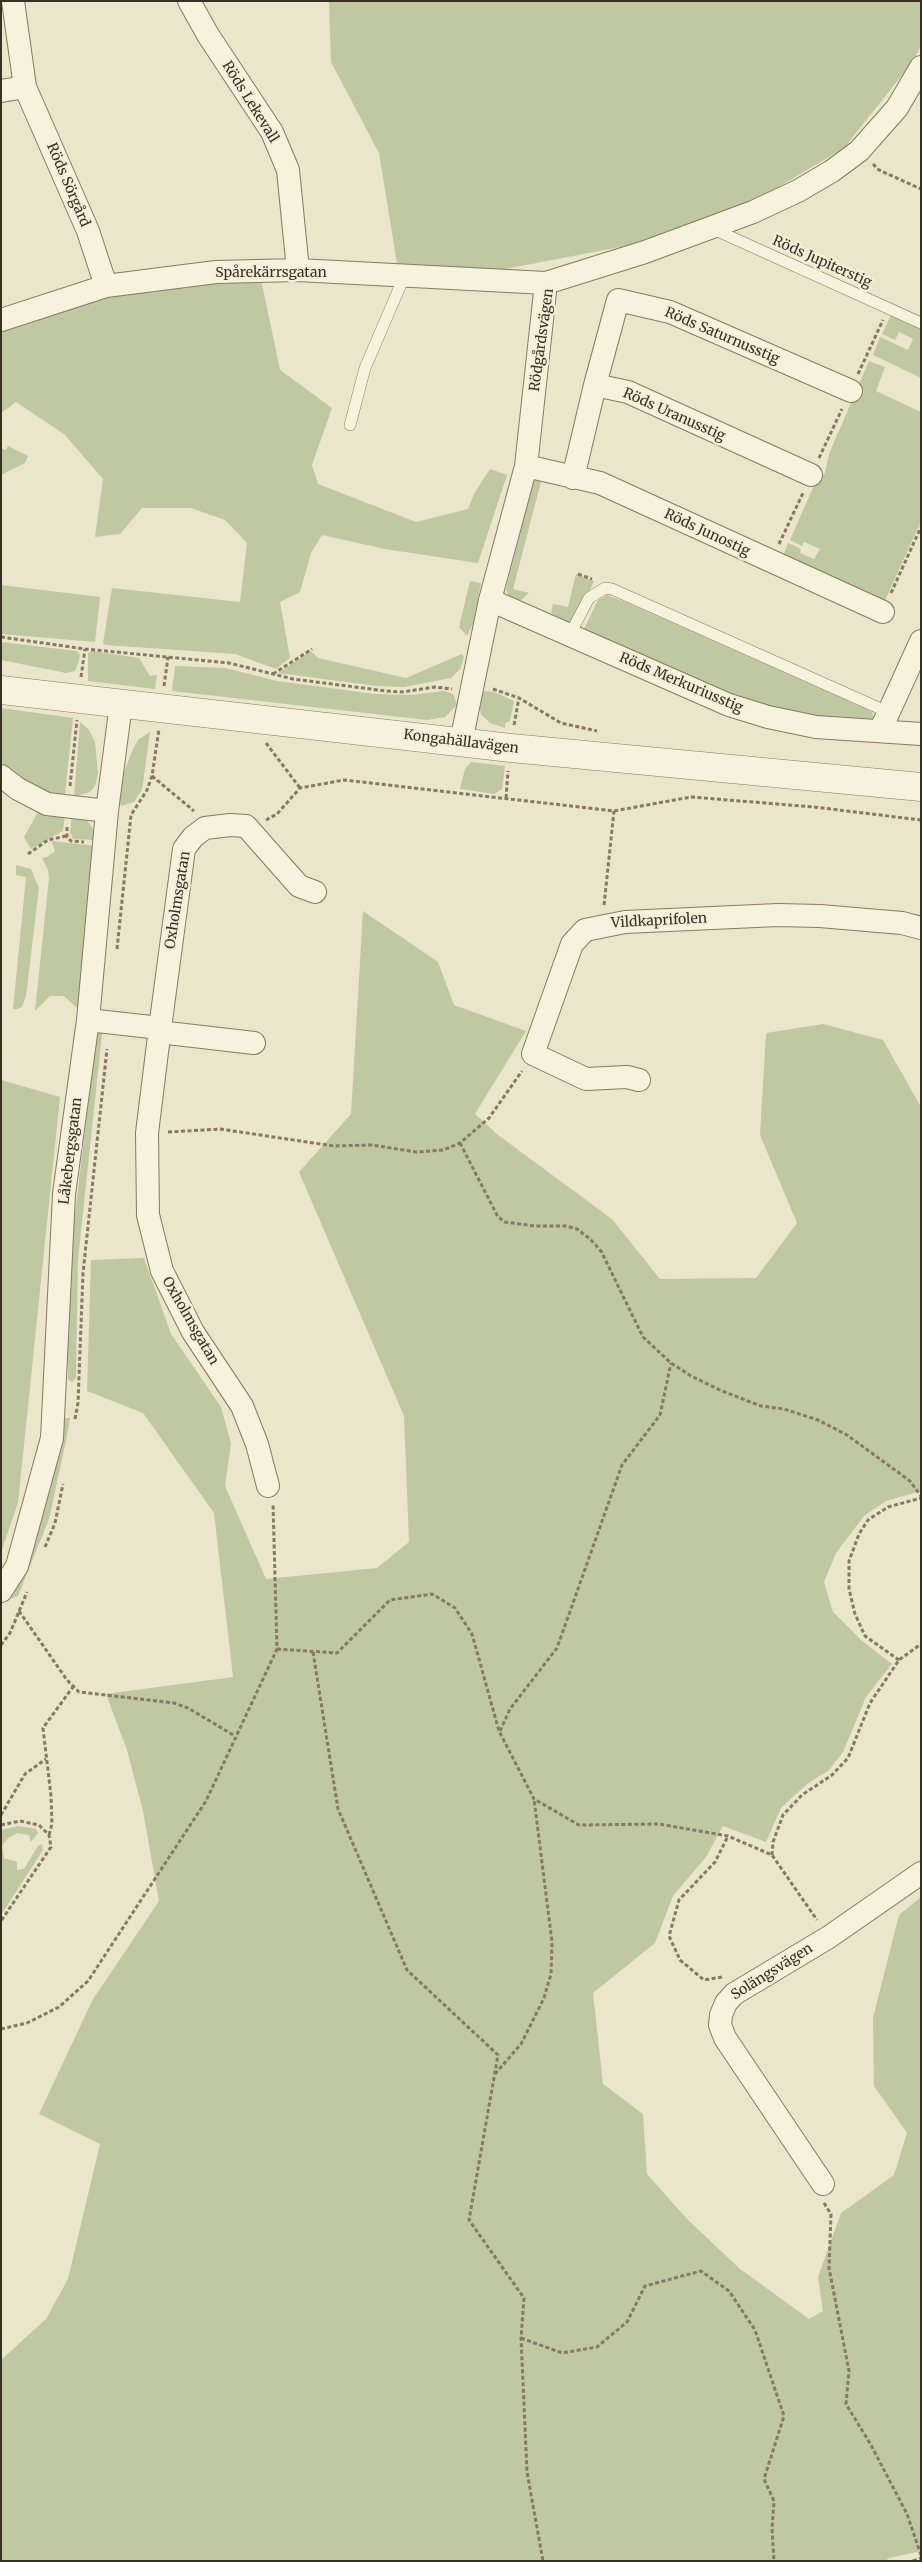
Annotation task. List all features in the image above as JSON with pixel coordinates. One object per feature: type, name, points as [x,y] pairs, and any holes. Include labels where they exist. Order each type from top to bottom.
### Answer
[{"type":"street","name":"Röds Sörgård","points":[[13,1],[25,87],[88,231],[106,286]]},
{"type":"street","name":"Röds Lekevall","points":[[189,1],[208,35],[272,132],[288,170],[298,270]]},
{"type":"street","name":"Rödgårdsvägen","points":[[461,742],[490,600],[526,466],[546,283],[645,252],[710,228],[798,191],[832,171],[859,151],[918,81]]},
{"type":"street","points":[[1,91],[25,87]]},
{"type":"street","name":"Spårekärrsgatan","points":[[1,320],[106,286],[216,272],[298,270],[546,283]]},
{"type":"street","name":"Röds Saturnusstig","points":[[595,385],[618,300],[670,312],[850,391]]},
{"type":"street","points":[[573,478],[595,385]]},
{"type":"street","name":"Röds Uranusstig","points":[[595,385],[628,392],[811,476]]},
{"type":"street","name":"Röds Junostig","points":[[526,466],[600,483],[771,563],[883,612]]},
{"type":"street","name":"Röds Merkuriusstig","points":[[490,600],[729,705],[768,717],[816,727],[886,721],[921,734]]},
{"type":"street","points":[[886,721],[921,641]]},
{"type":"street","name":"Kongahällavägen","points":[[1,690],[461,742],[921,787]]},
{"type":"street","name":"Låkebergsgatan","points":[[1,1591],[17,1566],[52,1438],[64,1194],[99,1021],[107,811],[122,704]]},
{"type":"street","points":[[1,776],[18,789],[47,804],[107,811]]},
{"type":"street","name":"Oxholmsgatan","points":[[246,826],[230,824],[205,828],[184,849],[148,1132],[148,1215],[162,1271],[193,1332],[242,1406],[257,1444],[268,1486]]},
{"type":"street","points":[[246,826],[299,886],[315,892]]},
{"type":"street","name":"Vildkaprifolen","points":[[533,1054],[572,944],[585,930],[602,925],[778,914],[902,924],[921,928]]},
{"type":"street","points":[[99,1021],[254,1042]]},
{"type":"street","points":[[533,1054],[586,1078],[627,1077],[639,1080]]},
{"type":"street","name":"Solängsvägen","points":[[823,2184],[725,2038],[720,2024],[726,2003],[745,1987],[829,1937],[921,1873]]},
{"type":"lane","name":"Röds Jupiterstig","points":[[710,228],[921,323]]},
{"type":"lane","points":[[350,425],[365,368],[404,277]]},
{"type":"lane","points":[[569,636],[589,598],[597,591],[612,589],[886,721]]},
{"type":"path","points":[[859,151],[879,170],[921,189]]},
{"type":"path","points":[[771,563],[888,308]]},
{"type":"path","points":[[883,612],[921,527]]},
{"type":"path","points":[[914,541],[921,544]]},
{"type":"path","points":[[273,674],[312,649]]},
{"type":"path","points":[[117,956],[132,815],[147,790],[152,776],[168,657]]},
{"type":"path","points":[[260,739],[300,788]]},
{"type":"path","points":[[152,776],[189,806],[199,818],[194,837]]},
{"type":"path","points":[[246,826],[277,814],[300,788],[344,780],[614,811],[691,797],[814,807],[921,820]]},
{"type":"path","points":[[602,925],[614,811]]},
{"type":"path","points":[[28,854],[48,840],[66,836]]},
{"type":"path","points":[[75,1421],[78,1403],[83,1273],[99,1021]]},
{"type":"path","points":[[148,1132],[220,1129],[334,1146],[372,1145],[416,1152],[443,1150],[460,1143],[489,1118],[533,1054]]},
{"type":"path","points":[[460,1143],[498,1217],[505,1222],[534,1226],[577,1228],[590,1239],[601,1251],[642,1336],[671,1362],[691,1376],[760,1406],[784,1409],[818,1420],[840,1431],[910,1481],[921,1497],[888,1507],[868,1520],[859,1534],[849,1561],[849,1589],[855,1614],[865,1636],[899,1660]]},
{"type":"path","points":[[500,1731],[510,1709],[558,1648],[622,1465],[660,1415],[671,1362]]},
{"type":"path","points":[[44,1550],[55,1523],[64,1477]]},
{"type":"path","points":[[1,2029],[27,2023],[59,2007],[88,1982],[206,1801],[277,1649],[275,1519],[273,1500],[268,1486]]},
{"type":"path","points":[[1,1645],[10,1633],[30,1585]]},
{"type":"path","points":[[277,1649],[337,1653],[390,1600],[432,1594],[455,1608],[472,1634],[500,1731],[534,1799],[552,1942],[551,1974],[544,1998],[521,2044],[495,2074]]},
{"type":"path","points":[[19,1611],[73,1687],[79,1692],[174,1703],[188,1708],[235,1736]]},
{"type":"path","points":[[772,1855],[773,1842],[783,1815],[802,1794],[832,1776],[848,1758],[870,1703],[899,1660],[921,1644]]},
{"type":"path","points":[[313,1652],[338,1809],[407,1970],[498,2055],[469,2220],[524,2298],[521,2338],[527,2472],[543,2561]]},
{"type":"path","points":[[1,1921],[51,1847],[49,1835],[52,1824],[43,1728],[73,1687]]},
{"type":"path","points":[[1,1815],[26,1774],[46,1759]]},
{"type":"path","points":[[534,1799],[578,1825],[659,1824],[728,1836],[772,1855],[829,1937]]},
{"type":"path","points":[[1,1825],[20,1821],[39,1825],[49,1835]]},
{"type":"path","points":[[728,1836],[715,1862],[679,1900],[669,1936],[680,1960],[704,1980],[726,1976],[740,1978],[745,1987]]},
{"type":"path","points":[[823,2184],[820,2197],[831,2214],[829,2268],[849,2371],[846,2404],[871,2445],[907,2514],[921,2556],[913,2561]]},
{"type":"path","points":[[521,2338],[562,2353],[597,2348],[627,2322],[645,2286],[701,2271],[729,2291],[755,2330],[784,2416],[764,2479],[774,2501],[772,2529],[774,2561]]},
{"type":"green space","points":[[329,1],[921,1],[921,45],[914,60],[844,148],[755,201],[641,243],[500,270],[397,264],[379,153],[331,62]]},
{"type":"green space","points":[[261,279],[280,370],[332,408],[312,465],[318,484],[416,522],[468,509],[474,494],[490,469],[507,475],[478,563],[385,549],[322,535],[311,553],[300,592],[280,602],[290,658],[276,669],[235,654],[105,645],[103,643],[112,588],[240,602],[247,543],[225,520],[191,508],[142,508],[120,534],[95,537],[103,479],[64,434],[16,402],[1,413],[1,331],[60,310],[140,288]]},
{"type":"green space","points":[[891,315],[921,329],[921,378],[873,355],[880,337],[908,350],[913,339],[899,332],[895,340],[882,334]]},
{"type":"green space","points":[[869,361],[885,367],[876,391],[921,412],[921,521],[883,605],[782,559],[788,543],[801,549],[800,553],[814,559],[820,549],[804,542],[802,546],[790,540],[816,481],[825,473],[829,454]]},
{"type":"green space","points":[[8,446],[28,456],[25,463],[1,475],[1,448],[6,450]]},
{"type":"green space","points":[[542,478],[513,589],[529,593],[520,601],[508,595],[506,589],[532,485],[536,479]]},
{"type":"green space","points":[[576,574],[594,581],[577,619],[570,623],[551,613],[553,604],[568,607]]},
{"type":"green space","points":[[470,581],[481,583],[473,624],[467,636],[459,627]]},
{"type":"green space","points":[[1,585],[100,597],[95,642],[1,634]]},
{"type":"green space","points":[[607,595],[864,708],[872,712],[874,718],[868,722],[793,713],[747,703],[584,629],[598,600]]},
{"type":"green space","points":[[1,642],[77,651],[80,655],[79,661],[75,671],[66,673],[1,660]]},
{"type":"green space","points":[[92,651],[139,658],[150,676],[157,675],[155,689],[88,681],[88,653]]},
{"type":"green space","points":[[311,651],[318,658],[406,678],[462,654],[464,657],[460,669],[451,678],[404,687],[376,686],[278,673]]},
{"type":"green space","points":[[175,666],[226,668],[277,681],[375,694],[412,695],[444,691],[453,694],[457,705],[445,717],[427,720],[172,691]]},
{"type":"green space","points":[[483,691],[494,692],[514,701],[510,721],[505,723],[505,728],[490,723],[481,714],[479,704]]},
{"type":"green space","points":[[1,708],[73,718],[65,794],[50,794],[19,778],[1,762]]},
{"type":"green space","points":[[80,722],[89,730],[95,742],[98,773],[95,786],[90,792],[74,797]]},
{"type":"green space","points":[[150,732],[142,790],[134,802],[121,806],[119,800],[124,772],[133,749],[138,740]]},
{"type":"green space","points":[[471,762],[505,766],[502,789],[494,794],[460,789],[465,769]]},
{"type":"green space","points":[[38,812],[65,815],[63,831],[31,849],[24,837]]},
{"type":"green space","points":[[72,816],[87,820],[92,827],[95,837],[93,840],[73,839],[70,832]]},
{"type":"green space","points":[[53,841],[95,846],[78,1009],[64,996],[50,996],[35,1011],[49,878],[48,870],[42,858],[55,851],[52,842],[48,843]]},
{"type":"green space","points":[[16,865],[31,869],[39,888],[26,996],[22,1007],[13,1009],[26,877],[16,875]]},
{"type":"green space","points":[[363,911],[438,962],[454,1005],[526,1031],[475,1114],[498,1135],[612,1219],[660,1279],[756,1278],[797,1223],[760,1135],[766,1033],[823,1024],[883,1040],[921,1107],[921,1491],[886,1501],[864,1516],[836,1553],[824,1582],[833,1612],[861,1640],[892,1664],[866,1697],[843,1752],[829,1770],[807,1784],[781,1808],[766,1842],[723,1826],[706,1857],[673,1896],[655,1943],[593,1993],[603,2084],[643,2114],[647,2174],[687,2219],[740,2269],[809,2319],[823,2311],[818,2277],[841,2213],[894,2175],[907,2133],[874,2086],[873,2018],[899,1915],[921,1897],[921,2551],[889,2558],[885,2561],[1,2561],[1,2360],[46,2319],[68,2279],[100,2144],[39,2114],[93,1999],[159,1901],[143,1811],[127,1750],[106,1694],[233,1677],[214,1513],[143,1413],[87,1391],[91,1260],[144,1258],[171,1334],[221,1407],[231,1443],[225,1486],[266,1579],[377,1568],[409,1542],[404,1416],[299,1172],[351,1114]]},
{"type":"green space","points":[[97,1032],[102,1034],[78,1260],[76,1378],[72,1382],[68,1379],[67,1341],[72,1238]]},
{"type":"green space","points":[[1,1080],[60,1097],[18,1503],[1,1552]]},
{"type":"green space","points":[[70,1418],[49,1519],[18,1596],[7,1600],[63,1420]]},
{"type":"green space","points":[[18,1826],[36,1829],[38,1833],[31,1842],[29,1835],[17,1833],[8,1838],[2,1846],[4,1858],[17,1862],[17,1870],[24,1869],[38,1846],[42,1844],[43,1850],[1,1915],[1,1830]]}]
